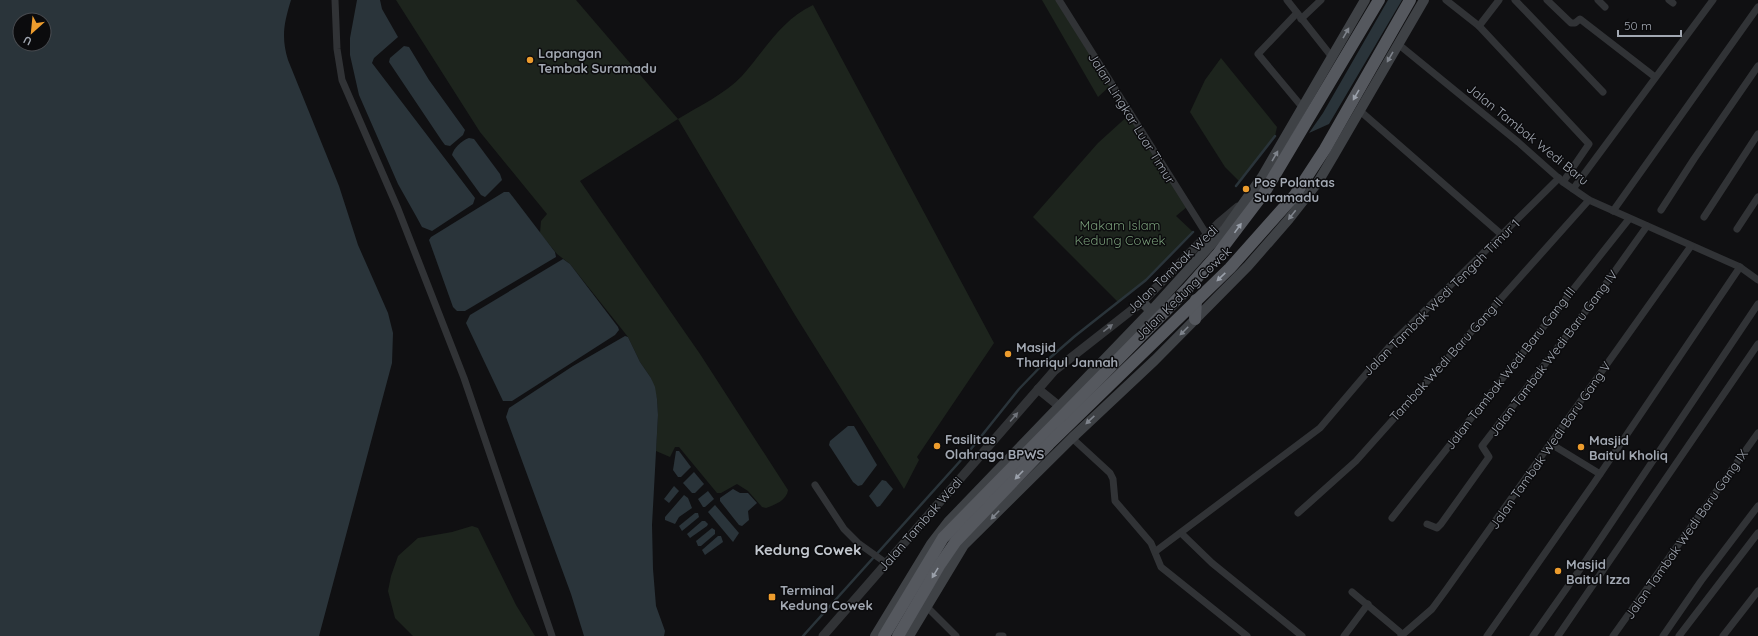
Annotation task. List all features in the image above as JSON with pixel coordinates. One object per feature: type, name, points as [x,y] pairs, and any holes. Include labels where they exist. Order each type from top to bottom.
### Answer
[{"type":"highway","name":"Jalan Kedung Cowek","points":[[884,636],[943,538],[1188,288],[1217,255],[1264,193],[1292,133],[1308,121],[1379,0]]},
{"type":"highway","name":"Jalan Kedung Cowek","points":[[898,636],[939,566],[956,541],[1049,444],[1257,240],[1295,195],[1325,149],[1410,0]]},
{"type":"highway","points":[[1195,319],[1196,300]]},
{"type":"main road","name":"Jalan Kedung Cowek","points":[[875,636],[938,534],[1151,311],[1210,247],[1246,200],[1292,133],[1303,108],[1365,0]]},
{"type":"main road","name":"Jalan Kedung Cowek","points":[[1072,438],[1155,360],[1248,266],[1289,219],[1318,182],[1424,0]]},
{"type":"main road","points":[[1142,302],[1151,311]]},
{"type":"main road","points":[[909,636],[964,546],[1072,438]]},
{"type":"street","points":[[334,0],[337,49],[342,80],[398,209],[461,371],[552,636]]},
{"type":"street","name":"Jalan Lingkar Luar Timur","points":[[1059,0],[1207,235]]},
{"type":"street","points":[[1287,0],[1332,57]]},
{"type":"street","points":[[1303,108],[1258,54],[1299,16],[1321,0]]},
{"type":"street","points":[[1446,0],[1479,26],[1499,0]]},
{"type":"street","points":[[1515,0],[1603,92]]},
{"type":"street","points":[[1547,0],[1571,23],[1575,23],[1580,19],[1655,78]]},
{"type":"street","points":[[1598,0],[1605,7]]},
{"type":"street","points":[[1574,187],[1713,0]]},
{"type":"street","points":[[1613,211],[1758,7]]},
{"type":"street","name":"Jalan Tambak Wedi Tengah Timur 1","points":[[1156,551],[1320,428],[1394,341],[1502,235],[1561,180],[1589,144],[1479,26]]},
{"type":"street","name":"Jalan Tambak Wedi Baru","points":[[1398,44],[1518,142],[1561,180],[1574,187],[1589,200],[1629,219],[1740,266],[1758,280]]},
{"type":"street","points":[[1662,210],[1694,159],[1758,66]]},
{"type":"street","points":[[1359,110],[1502,235]]},
{"type":"street","points":[[1704,217],[1758,134]]},
{"type":"street","points":[[1737,229],[1758,197]]},
{"type":"street","name":"Jalan Tambak Wedi","points":[[823,636],[883,561],[1054,371],[1142,302],[1207,235],[1246,200]]},
{"type":"street","name":"Tambak Wedi Baru Gang II","points":[[1298,513],[1356,461],[1589,200]]},
{"type":"street","name":"Jalan Tambak Wedi Baru Gang III","points":[[1392,518],[1629,219]]},
{"type":"street","name":"Jalan Tambak Wedi Baru Gang IV","points":[[1427,524],[1437,528],[1441,524],[1489,457],[1482,447],[1595,299],[1647,226]]},
{"type":"street","name":"Jalan Tambak Wedi Baru Gang V","points":[[1402,635],[1432,608],[1551,444],[1691,246]]},
{"type":"street","points":[[1487,636],[1600,474],[1740,266]]},
{"type":"street","points":[[1533,636],[1583,565],[1758,304]]},
{"type":"street","points":[[1558,636],[1758,344]]},
{"type":"street","points":[[1038,389],[1059,406]]},
{"type":"street","name":"Jalan Tambak Wedi Baru Gang IX","points":[[1613,636],[1758,433]]},
{"type":"street","points":[[1072,438],[1110,473],[1113,479],[1115,501],[1151,542],[1156,551],[1159,562],[1166,571],[1247,636]]},
{"type":"street","points":[[1551,444],[1600,474]]},
{"type":"street","points":[[815,485],[844,529],[858,543],[883,561]]},
{"type":"street","points":[[1663,636],[1701,581],[1758,506]]},
{"type":"street","points":[[1181,532],[1212,563],[1302,636]]},
{"type":"street","points":[[1679,636],[1758,533]]},
{"type":"street","points":[[1723,636],[1758,591]]},
{"type":"street","points":[[1352,592],[1368,604],[1402,635]]},
{"type":"street","points":[[1344,636],[1368,604]]},
{"type":"street","points":[[926,606],[956,636]]},
{"type":"green space","name":"Lapangan Tembak Suramadu","points":[[396,0],[576,0],[678,119],[580,181],[700,354],[788,490],[785,497],[780,502],[766,508],[762,507],[748,491],[737,484],[721,493],[717,493],[679,447],[675,447],[670,457],[656,451],[658,415],[657,399],[651,378],[640,362],[628,337],[570,264],[557,254],[540,233],[541,221],[547,214],[480,132]]},
{"type":"green space","points":[[1042,0],[1059,0],[1111,85],[1098,97]]},
{"type":"green space","points":[[813,5],[994,343],[917,457],[919,460],[904,489],[795,315],[678,119],[728,88],[742,76],[783,27],[802,11]]},
{"type":"green space","points":[[1221,58],[1277,127],[1275,136],[1239,181],[1225,167],[1190,112],[1205,80]]},
{"type":"green space","name":"Makam Islam Kedung Cowek","points":[[1130,114],[1188,206],[1176,216],[1193,232],[1146,280],[1118,302],[1033,217],[1098,143]]},
{"type":"green space","points":[[472,526],[478,528],[516,605],[535,636],[413,636],[395,618],[388,591],[391,576],[398,556],[418,538],[452,532]]},
{"type":"shaded area","points":[[0,0],[291,0],[284,30],[288,60],[339,186],[358,245],[388,313],[393,333],[392,363],[319,636],[0,636]]},
{"type":"shaded area","points":[[357,0],[380,0],[382,9],[398,37],[374,58],[372,63],[475,198],[473,204],[432,231],[422,227],[398,184],[359,95],[350,55],[350,38]]},
{"type":"shaded area","points":[[1388,0],[1402,0],[1329,124],[1309,133],[1323,113]]},
{"type":"shaded area","points":[[404,46],[409,47],[429,80],[465,130],[463,135],[450,146],[445,145],[442,141],[389,62],[390,58]]},
{"type":"shaded area","points":[[469,138],[474,139],[500,174],[502,180],[485,197],[481,195],[452,155],[458,145]]},
{"type":"shaded area","points":[[504,192],[509,192],[513,197],[555,252],[556,257],[465,311],[457,311],[453,307],[429,240],[431,237]]},
{"type":"shaded area","points":[[563,259],[570,264],[619,330],[615,335],[512,401],[503,401],[466,323],[470,315]]},
{"type":"shaded area","points":[[625,336],[628,337],[640,362],[651,378],[655,387],[657,399],[658,415],[652,525],[653,569],[656,606],[665,631],[664,636],[584,636],[571,594],[506,417],[509,408],[573,366]]},
{"type":"shaded area","points":[[848,426],[854,426],[877,465],[862,485],[858,486],[853,482],[829,445],[830,441]]},
{"type":"shaded area","points":[[676,451],[679,451],[691,467],[681,477],[678,477],[673,470]]},
{"type":"shaded area","points":[[694,472],[704,484],[695,493],[692,493],[683,483]]},
{"type":"shaded area","points":[[882,480],[886,481],[893,489],[880,506],[877,507],[869,496]]},
{"type":"shaded area","points":[[674,486],[679,491],[669,503],[664,499]]},
{"type":"shaded area","points":[[733,489],[740,493],[748,493],[757,503],[748,511],[749,520],[742,526],[739,525],[720,501],[720,498]]},
{"type":"shaded area","points":[[708,491],[714,499],[703,507],[698,499]]},
{"type":"shaded area","points":[[684,495],[688,498],[692,508],[679,517],[675,524],[665,520],[665,517]]},
{"type":"shaded area","points":[[715,505],[739,533],[733,542],[708,512]]},
{"type":"shaded area","points":[[695,513],[698,513],[699,517],[682,531],[679,526]]},
{"type":"shaded area","points":[[702,521],[705,521],[708,524],[707,526],[690,538],[687,534]]},
{"type":"shaded area","points":[[712,528],[715,530],[715,534],[701,546],[698,546],[696,541]]},
{"type":"shaded area","points":[[718,536],[721,536],[723,542],[705,555],[702,550]]},
{"type":"waterway","points":[[1236,186],[1275,136]]},
{"type":"waterway","points":[[803,636],[971,449],[1019,389],[1044,363],[1075,336],[1146,280],[1193,232]]},
{"type":"place","name":"Lapangan Tembak Suramadu","points":[[530,60]]},
{"type":"place","name":"Pos Polantas Suramadu","points":[[1246,189]]},
{"type":"place","name":"Masjid Thariqul Jannah","points":[[1008,354]]},
{"type":"place","name":"Fasilitas Olahraga BPWS","points":[[937,446]]},
{"type":"place","name":"Masjid Baitul Kholiq","points":[[1581,447]]},
{"type":"place","name":"Masjid Baitul Izza","points":[[1558,571]]},
{"type":"place","name":"Terminal Kedung Cowek","points":[[772,597]]},
{"type":"district","name":"Kedung Cowek","points":[[808,549]]}]
